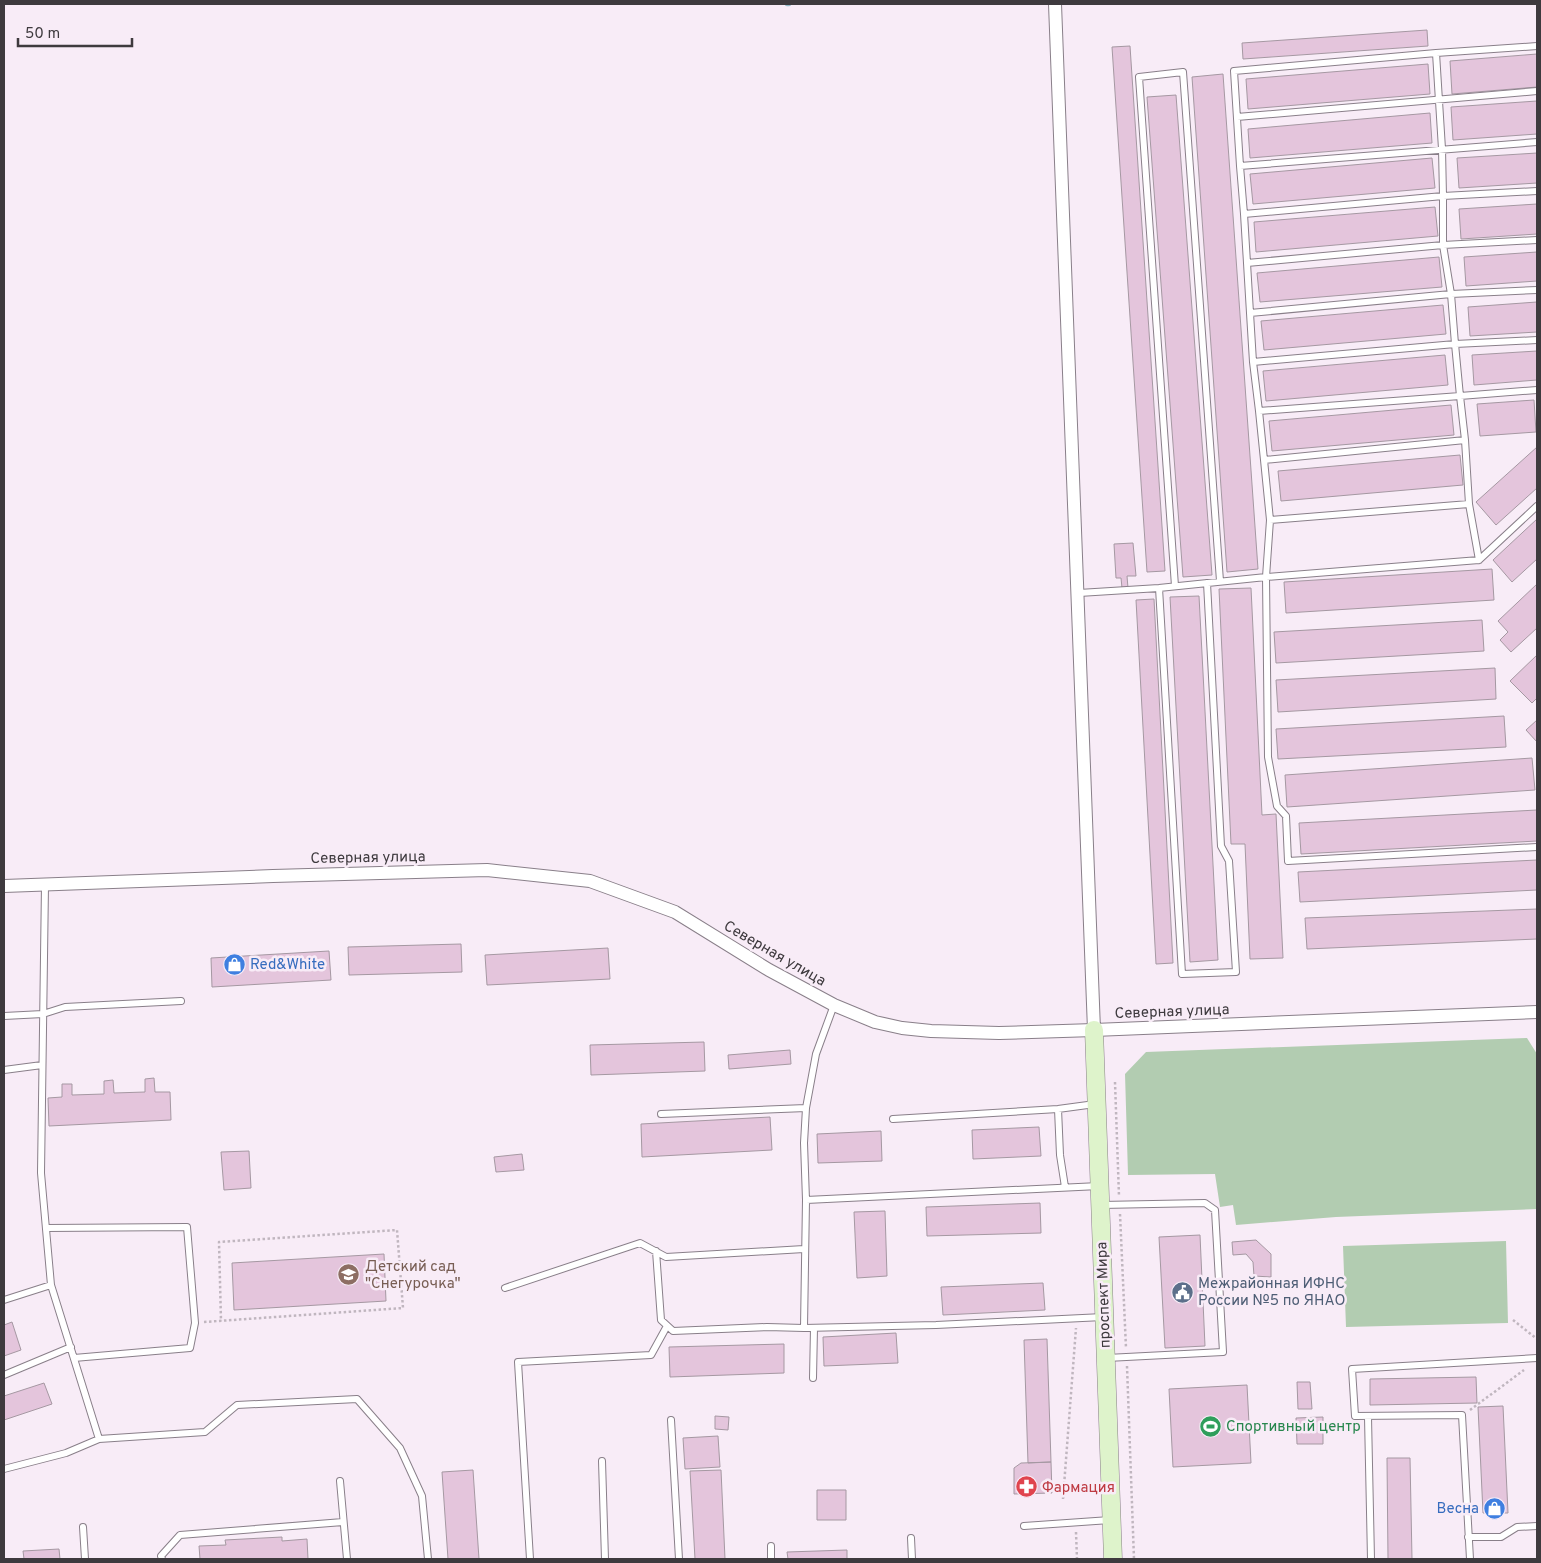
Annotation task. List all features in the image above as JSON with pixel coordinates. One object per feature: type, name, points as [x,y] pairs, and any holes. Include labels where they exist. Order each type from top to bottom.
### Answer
[{"type":"street","points":[[1055,4],[1079,593],[1094,1030]]},
{"type":"street","name":"Северная улица","points":[[4,886],[486,870],[590,880],[675,912],[769,970],[834,1005],[875,1022],[902,1028],[931,1031],[1000,1033],[1537,1012]]},
{"type":"street","name":"проспект Мира","points":[[1094,1030],[1112,1559]]},
{"type":"lane","points":[[1537,46],[1234,71],[1250,313],[1270,520],[1266,576],[1268,757],[1277,806],[1286,816],[1288,861],[1537,847]]},
{"type":"lane","points":[[1436,54],[1442,149],[1443,246],[1451,294],[1469,504],[1479,560]]},
{"type":"lane","points":[[1175,586],[1139,77],[1183,72],[1220,581]]},
{"type":"lane","points":[[1237,117],[1537,91]]},
{"type":"lane","points":[[1240,166],[1537,142]]},
{"type":"lane","points":[[1244,214],[1443,196],[1537,191]]},
{"type":"lane","points":[[1247,263],[1537,240]]},
{"type":"lane","points":[[1250,313],[1451,294],[1537,290]]},
{"type":"lane","points":[[1254,362],[1455,344],[1537,340]]},
{"type":"lane","points":[[1259,411],[1537,390]]},
{"type":"lane","points":[[1264,460],[1465,440]]},
{"type":"lane","points":[[1270,520],[1469,504]]},
{"type":"lane","points":[[1079,593],[1159,588],[1266,576],[1479,560],[1537,506]]},
{"type":"lane","points":[[1159,588],[1182,974],[1236,972],[1229,861],[1221,846],[1207,583]]},
{"type":"lane","points":[[45,885],[41,1173],[46,1228],[52,1285],[99,1439]]},
{"type":"lane","points":[[4,1016],[43,1014],[64,1007],[181,1001]]},
{"type":"lane","points":[[804,1328],[806,1200],[804,1143],[806,1108],[816,1054],[834,1005]]},
{"type":"lane","points":[[4,1070],[42,1065]]},
{"type":"lane","points":[[893,1118],[1058,1109],[1096,1104]]},
{"type":"lane","points":[[661,1114],[806,1108]]},
{"type":"lane","points":[[1058,1109],[1060,1155],[1064,1187]]},
{"type":"lane","points":[[806,1200],[1099,1186]]},
{"type":"lane","points":[[1100,1205],[1206,1203],[1215,1210],[1223,1352],[1105,1358]]},
{"type":"lane","points":[[46,1228],[187,1228],[195,1323],[190,1348],[74,1358]]},
{"type":"lane","points":[[505,1288],[640,1243],[666,1257],[804,1249]]},
{"type":"lane","points":[[656,1251],[661,1320],[673,1331],[767,1327],[814,1328],[936,1325],[1104,1317]]},
{"type":"lane","points":[[4,1300],[52,1285]]},
{"type":"lane","points":[[530,1559],[518,1362],[651,1355],[668,1326]]},
{"type":"lane","points":[[813,1378],[814,1328]]},
{"type":"lane","points":[[4,1375],[70,1347]]},
{"type":"lane","points":[[1470,1559],[1462,1415],[1355,1416],[1352,1369],[1537,1358]]},
{"type":"lane","points":[[4,1469],[66,1453],[99,1439],[205,1432],[237,1405],[357,1400],[400,1448],[422,1496],[428,1559]]},
{"type":"lane","points":[[1368,1417],[1371,1559]]},
{"type":"lane","points":[[671,1420],[679,1559]]},
{"type":"lane","points":[[602,1461],[605,1559]]},
{"type":"lane","points":[[340,1482],[347,1559]]},
{"type":"lane","points":[[1024,1526],[1111,1520]]},
{"type":"lane","points":[[162,1559],[161,1556],[180,1535],[343,1522]]},
{"type":"lane","points":[[1468,1537],[1501,1537],[1517,1527],[1537,1526]]},
{"type":"lane","points":[[83,1528],[85,1559]]},
{"type":"lane","points":[[911,1538],[912,1559]]},
{"type":"lane","points":[[771,1546],[771,1559]]},
{"type":"path","points":[[1115,1082],[1134,1559]]},
{"type":"path","points":[[195,1323],[404,1308],[397,1230],[218,1242],[221,1321]]},
{"type":"path","points":[[1064,1499],[1077,1318]]},
{"type":"path","points":[[1513,1320],[1537,1339]]},
{"type":"path","points":[[1462,1415],[1530,1366]]},
{"type":"path","points":[[1076,1523],[1076,1559]]},
{"type":"green space","points":[[1527,1038],[1537,1054],[1537,1209],[1336,1217],[1236,1225],[1233,1205],[1220,1207],[1215,1174],[1128,1175],[1125,1074],[1146,1052]]},
{"type":"green space","points":[[1506,1241],[1508,1323],[1346,1327],[1343,1246]]},
{"type":"building","points":[[1427,30],[1428,46],[1243,59],[1242,43]]},
{"type":"building","points":[[1130,46],[1165,571],[1147,572],[1112,47]]},
{"type":"building","points":[[1537,54],[1537,87],[1452,94],[1450,61]]},
{"type":"building","points":[[1428,64],[1430,94],[1248,109],[1246,79]]},
{"type":"building","points":[[1223,74],[1258,569],[1227,572],[1192,77]]},
{"type":"building","points":[[1176,95],[1212,575],[1183,577],[1147,97]]},
{"type":"building","points":[[1537,101],[1537,134],[1453,140],[1451,107]]},
{"type":"building","points":[[1430,113],[1432,143],[1250,158],[1248,129]]},
{"type":"building","points":[[1537,153],[1537,183],[1459,188],[1457,158]]},
{"type":"building","points":[[1432,158],[1435,188],[1253,204],[1250,174]]},
{"type":"building","points":[[1537,204],[1537,234],[1461,239],[1459,209]]},
{"type":"building","points":[[1435,207],[1438,236],[1256,252],[1254,222]]},
{"type":"building","points":[[1537,252],[1537,281],[1466,286],[1464,257]]},
{"type":"building","points":[[1439,257],[1442,287],[1260,302],[1257,273]]},
{"type":"building","points":[[1537,302],[1537,332],[1470,336],[1468,307]]},
{"type":"building","points":[[1443,305],[1446,334],[1264,350],[1261,321]]},
{"type":"building","points":[[1537,351],[1537,380],[1474,385],[1472,355]]},
{"type":"building","points":[[1445,355],[1448,385],[1266,401],[1263,371]]},
{"type":"building","points":[[1534,400],[1536,432],[1480,436],[1477,404]]},
{"type":"building","points":[[1451,405],[1454,435],[1272,451],[1269,421]]},
{"type":"building","points":[[1537,447],[1537,488],[1496,525],[1476,502]]},
{"type":"building","points":[[1460,455],[1463,485],[1281,501],[1278,471]]},
{"type":"building","points":[[1537,519],[1537,559],[1512,582],[1493,560]]},
{"type":"building","points":[[1133,543],[1136,576],[1127,576],[1128,588],[1122,588],[1121,578],[1116,578],[1114,544]]},
{"type":"building","points":[[1492,569],[1494,600],[1286,613],[1284,582]]},
{"type":"building","points":[[1537,584],[1537,628],[1511,652],[1500,640],[1508,632],[1498,621]]},
{"type":"building","points":[[1251,588],[1262,815],[1276,814],[1283,958],[1250,959],[1245,844],[1231,844],[1219,589]]},
{"type":"building","points":[[1199,596],[1218,960],[1190,962],[1170,597]]},
{"type":"building","points":[[1154,599],[1173,963],[1156,964],[1136,600]]},
{"type":"building","points":[[1482,620],[1484,651],[1276,663],[1274,632]]},
{"type":"building","points":[[1537,655],[1537,698],[1532,703],[1510,681]]},
{"type":"building","points":[[1495,668],[1496,699],[1278,712],[1276,680]]},
{"type":"building","points":[[1504,716],[1506,747],[1278,759],[1276,729]]},
{"type":"building","points":[[1537,720],[1537,742],[1526,730]]},
{"type":"building","points":[[1532,758],[1535,790],[1287,807],[1285,775]]},
{"type":"building","points":[[1537,810],[1537,841],[1301,854],[1299,823]]},
{"type":"building","points":[[1537,860],[1537,890],[1300,902],[1298,872]]},
{"type":"building","points":[[1537,909],[1537,939],[1307,949],[1305,918]]},
{"type":"building","points":[[461,944],[462,972],[349,975],[348,947]]},
{"type":"building","points":[[608,948],[610,979],[487,985],[485,955]]},
{"type":"building","points":[[329,951],[331,980],[212,987],[211,958]]},
{"type":"building","points":[[704,1042],[705,1071],[591,1075],[590,1045]]},
{"type":"building","points":[[790,1050],[791,1064],[729,1069],[728,1055]]},
{"type":"building","points":[[154,1078],[155,1092],[170,1092],[171,1120],[49,1126],[48,1098],[62,1097],[62,1084],[72,1084],[72,1095],[104,1094],[104,1081],[113,1080],[114,1093],[145,1092],[145,1079]]},
{"type":"building","points":[[770,1117],[772,1150],[642,1157],[641,1124]]},
{"type":"building","points":[[1039,1127],[1041,1156],[973,1159],[972,1130]]},
{"type":"building","points":[[881,1131],[882,1161],[818,1163],[817,1134]]},
{"type":"building","points":[[249,1151],[251,1188],[224,1190],[221,1152]]},
{"type":"building","points":[[522,1154],[524,1170],[496,1172],[494,1157]]},
{"type":"building","points":[[1040,1203],[1041,1233],[927,1236],[926,1207]]},
{"type":"building","points":[[885,1211],[887,1276],[857,1278],[854,1212]]},
{"type":"building","name":"Межрайонная ИФНС России №5 по ЯНАО","points":[[1200,1235],[1205,1346],[1165,1348],[1159,1237]]},
{"type":"building","points":[[1256,1240],[1271,1254],[1271,1277],[1254,1276],[1253,1262],[1246,1254],[1233,1255],[1232,1242]]},
{"type":"building","points":[[384,1254],[386,1301],[234,1310],[232,1263]]},
{"type":"building","points":[[1043,1283],[1045,1310],[943,1315],[941,1287]]},
{"type":"building","points":[[12,1322],[21,1350],[4,1356],[4,1325]]},
{"type":"building","points":[[896,1333],[898,1363],[824,1366],[823,1337]]},
{"type":"building","points":[[1047,1339],[1051,1462],[1028,1463],[1024,1340]]},
{"type":"building","points":[[784,1344],[784,1373],[670,1377],[669,1347]]},
{"type":"building","points":[[1476,1377],[1477,1403],[1370,1405],[1370,1379]]},
{"type":"building","points":[[1297,1382],[1310,1382],[1312,1409],[1298,1409]]},
{"type":"building","points":[[44,1383],[52,1404],[4,1420],[4,1396]]},
{"type":"building","name":"Спортивный центр","points":[[1247,1385],[1251,1463],[1173,1467],[1169,1389]]},
{"type":"building","points":[[1503,1406],[1508,1513],[1483,1513],[1478,1407]]},
{"type":"building","points":[[715,1416],[729,1417],[728,1430],[715,1429]]},
{"type":"building","points":[[1323,1417],[1323,1444],[1297,1444],[1296,1418]]},
{"type":"building","points":[[718,1436],[720,1467],[685,1469],[683,1438]]},
{"type":"building","points":[[1387,1458],[1410,1458],[1412,1559],[1388,1559]]},
{"type":"building","points":[[1051,1462],[1052,1493],[1014,1494],[1014,1468],[1021,1463]]},
{"type":"building","points":[[473,1470],[479,1559],[448,1559],[442,1472]]},
{"type":"building","points":[[721,1470],[725,1559],[695,1559],[690,1471]]},
{"type":"building","points":[[817,1490],[846,1490],[846,1520],[817,1520]]},
{"type":"building","points":[[282,1537],[282,1541],[307,1539],[308,1559],[200,1559],[199,1546],[226,1545],[225,1540]]},
{"type":"building","points":[[59,1549],[60,1559],[24,1559],[23,1551]]},
{"type":"building","points":[[847,1550],[847,1559],[788,1559],[787,1552]]},
{"type":"place","name":"Red&White","points":[[234,964]]},
{"type":"place","name":"Детский сад \"Снегурочка\"","points":[[349,1275]]},
{"type":"place","name":"Межрайонная ИФНС России №5 по ЯНАО","points":[[1182,1292]]},
{"type":"place","name":"Спортивный центр","points":[[1210,1426]]},
{"type":"place","name":"Фармация","points":[[1026,1487]]},
{"type":"place","name":"Весна","points":[[1495,1508]]}]
